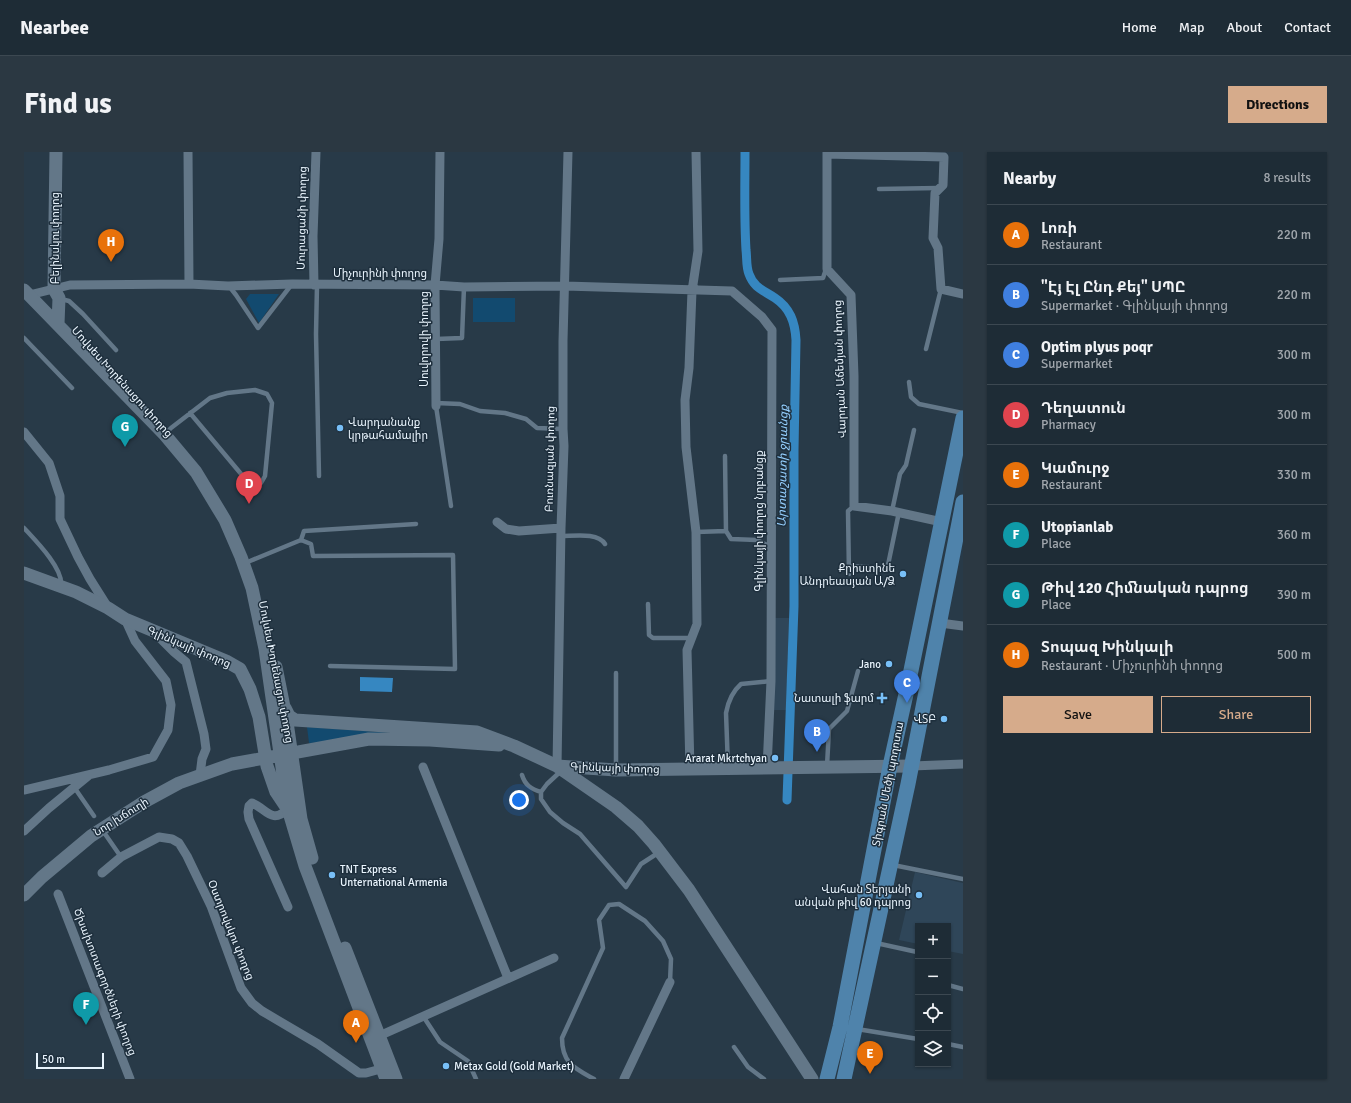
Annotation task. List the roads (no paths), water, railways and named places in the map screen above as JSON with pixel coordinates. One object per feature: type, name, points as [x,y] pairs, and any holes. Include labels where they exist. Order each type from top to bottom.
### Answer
[{"type":"main road","name":"Բելինսկու փողոց","points":[[56,152],[56,293],[58,324]]},
{"type":"main road","name":"Մովսես Խորենացու փողոց","points":[[26,292],[165,435],[196,472],[226,520],[252,588],[281,721],[300,819],[311,856],[379,1036],[386,1071]]},
{"type":"main road","name":"Մովսես Խորենացու փողոց","points":[[58,324],[70,324],[201,470],[233,521],[250,561],[262,596],[283,704],[281,721],[288,809],[305,866],[386,1071],[396,1079]]},
{"type":"main road","name":"Տիգրան Մեծի պողոտա","points":[[827,1079],[840,1027],[890,766],[963,418]]},
{"type":"main road","name":"Տիգրան Մեծի պողոտա","points":[[844,1079],[912,766],[963,502]]},
{"type":"main road","name":"Գլինկայի փողոց","points":[[24,573],[76,592],[108,608],[125,619],[226,661],[240,669],[250,689],[259,717],[267,766],[276,792],[288,809]]},
{"type":"main road","name":"Գլինկայի փողոց","points":[[283,704],[289,716],[295,720],[477,732],[514,746],[560,768],[616,770],[912,766]]},
{"type":"main road","points":[[259,717],[281,721]]},
{"type":"main road","name":"Նոր խճուղի","points":[[24,895],[48,872],[91,836],[144,802],[179,784],[232,764],[369,739],[430,740],[514,746]]},
{"type":"main road","points":[[560,768],[616,808],[638,826],[689,890],[812,1079]]},
{"type":"street","points":[[188,152],[189,284]]},
{"type":"street","name":"Մուրացանի փողոց","points":[[315,285],[313,236],[316,152]]},
{"type":"street","name":"Սուվորովի փողոց","points":[[436,404],[435,285],[439,239],[440,152]]},
{"type":"street","name":"Բուռնազյան փողոց","points":[[560,768],[561,532],[564,446],[563,429],[568,152]]},
{"type":"street","points":[[690,769],[687,650],[697,624],[696,532],[686,447],[686,400],[689,368],[692,291],[698,251],[696,152]]},
{"type":"street","points":[[827,269],[827,153],[944,156],[943,185],[935,194],[933,238],[938,248],[941,289],[963,294]]},
{"type":"street","name":"Վարդան Աճեմյան փողոց","points":[[827,269],[851,295],[854,376],[854,506]]},
{"type":"street","name":"Միչուրինի փողոց","points":[[26,292],[56,293],[70,285],[189,284],[228,286],[292,284],[435,285],[464,287],[565,286],[732,291]]},
{"type":"street","name":"Գլինկայի փողոց նրբանցք","points":[[732,291],[762,317],[772,330],[770,768]]},
{"type":"street","points":[[24,432],[49,464],[60,496],[60,519],[78,557],[108,608]]},
{"type":"street","points":[[854,506],[896,512],[942,522]]},
{"type":"street","points":[[497,522],[506,529],[519,532],[561,532]]},
{"type":"street","points":[[24,790],[89,775],[153,757],[168,730],[170,705],[166,681],[135,641],[125,619]]},
{"type":"street","points":[[940,623],[963,626]]},
{"type":"street","points":[[154,631],[186,662],[204,734],[206,749],[202,759],[200,775]]},
{"type":"street","name":"Գլինկայի փողոց","points":[[912,766],[963,764]]},
{"type":"street","points":[[422,767],[508,978]]},
{"type":"street","points":[[24,831],[89,775]]},
{"type":"street","points":[[288,809],[283,814],[278,816],[272,815],[252,803],[249,806],[248,819],[288,907]]},
{"type":"street","name":"Օստրովսկու փողոց","points":[[102,873],[121,858],[160,837],[172,839],[179,843],[187,856],[210,906],[241,988],[252,1003],[262,1011],[318,1044],[360,1073],[386,1071]]},
{"type":"street","name":"Ծխախոտագործների փողոց","points":[[58,894],[130,1079]]},
{"type":"street","points":[[379,1036],[554,958]]},
{"type":"street","points":[[624,1079],[670,982]]},
{"type":"lane","points":[[879,189],[940,188]]},
{"type":"lane","points":[[780,280],[823,278],[827,269]]},
{"type":"lane","points":[[228,286],[236,295],[258,328],[292,284]]},
{"type":"lane","points":[[315,285],[319,476]]},
{"type":"lane","points":[[436,339],[462,338],[464,287]]},
{"type":"lane","points":[[926,349],[941,289]]},
{"type":"lane","points":[[56,293],[69,301],[83,314],[116,350]]},
{"type":"lane","points":[[24,338],[72,388]]},
{"type":"lane","points":[[909,382],[911,397],[919,404],[963,413]]},
{"type":"lane","points":[[167,432],[190,413],[210,398],[227,393],[255,390],[267,394],[272,403],[265,476],[261,483],[254,484],[247,481],[190,413]]},
{"type":"lane","points":[[450,506],[436,404],[460,404],[480,411],[505,413],[526,419],[537,428],[563,429]]},
{"type":"lane","points":[[849,566],[884,568],[888,565],[900,474],[906,466],[914,430]]},
{"type":"lane","points":[[725,456],[726,531],[731,539],[757,540],[771,547]]},
{"type":"lane","points":[[849,574],[848,511],[854,506]]},
{"type":"lane","points":[[301,540],[304,531],[416,524]]},
{"type":"lane","points":[[24,528],[55,565],[62,580],[61,586]]},
{"type":"lane","points":[[696,532],[726,531]]},
{"type":"lane","points":[[561,532],[596,536],[603,540],[606,544]]},
{"type":"lane","points":[[250,561],[301,540],[311,544],[313,556],[453,555],[455,669],[330,666]]},
{"type":"lane","points":[[648,604],[649,635],[653,638],[692,638]]},
{"type":"lane","points":[[827,768],[829,729],[847,712],[858,671]]},
{"type":"lane","points":[[616,673],[616,770]]},
{"type":"lane","points":[[728,768],[727,705],[741,684],[771,681]]},
{"type":"lane","points":[[560,768],[541,792],[541,799],[550,812],[580,834],[626,887],[641,864],[659,852]]},
{"type":"lane","points":[[522,775],[523,780],[530,788],[541,792]]},
{"type":"lane","points":[[74,787],[94,816]]},
{"type":"lane","points":[[102,829],[121,858]]},
{"type":"lane","points":[[891,864],[963,879]]},
{"type":"lane","points":[[594,1079],[570,1065],[563,1053],[562,1038],[603,948],[599,920],[609,906],[619,904],[644,921],[663,941],[671,959],[670,982]]},
{"type":"lane","points":[[874,942],[915,952]]},
{"type":"lane","points":[[951,986],[963,989]]},
{"type":"lane","points":[[423,1016],[440,1042],[468,1061],[476,1079]]},
{"type":"lane","points":[[855,1028],[915,1038]]},
{"type":"lane","points":[[951,1045],[963,1047]]},
{"type":"lane","points":[[734,1046],[748,1067],[764,1079]]},
{"type":"waterway","name":"Արտաշատի ջրանցք","points":[[745,152],[745,225],[748,271],[753,283],[775,298],[788,311],[793,321],[796,340],[794,606],[787,800]]},
{"type":"place","name":"Տոպազ Խինկալի","points":[[111,262]]},
{"type":"place","name":"Վարդանանք կրթահամալիր","points":[[340,428]]},
{"type":"place","name":"Թիվ 120 Հիմնական դպրոց","points":[[125,447]]},
{"type":"place","name":"Դեղատուն","points":[[249,504]]},
{"type":"place","name":"Քրիստինե Անդրեասյան Ա/Ձ","points":[[903,574]]},
{"type":"place","name":"Jano","points":[[889,664]]},
{"type":"place","name":"Նատալի ֆարմ","points":[[882,698]]},
{"type":"place","name":"Optim plyus poqr","points":[[907,703]]},
{"type":"place","name":"ՎՏԲ","points":[[944,719]]},
{"type":"place","name":"\"Էյ Էլ Ընդ Քեյ\" ՍՊԸ","points":[[817,752]]},
{"type":"place","name":"Ararat Mkrtchyan","points":[[775,758]]},
{"type":"place","name":"TNT Express Unternational Armenia","points":[[332,875]]},
{"type":"place","name":"Վահան Տերյանի անվան թիվ 60 դպրոց","points":[[919,895]]},
{"type":"place","name":"Utopianlab","points":[[86,1025]]},
{"type":"place","name":"Լոռի","points":[[356,1043]]},
{"type":"place","name":"Metax Gold (Gold Market)","points":[[446,1066]]},
{"type":"place","name":"Կամուրջ","points":[[870,1074]]}]
